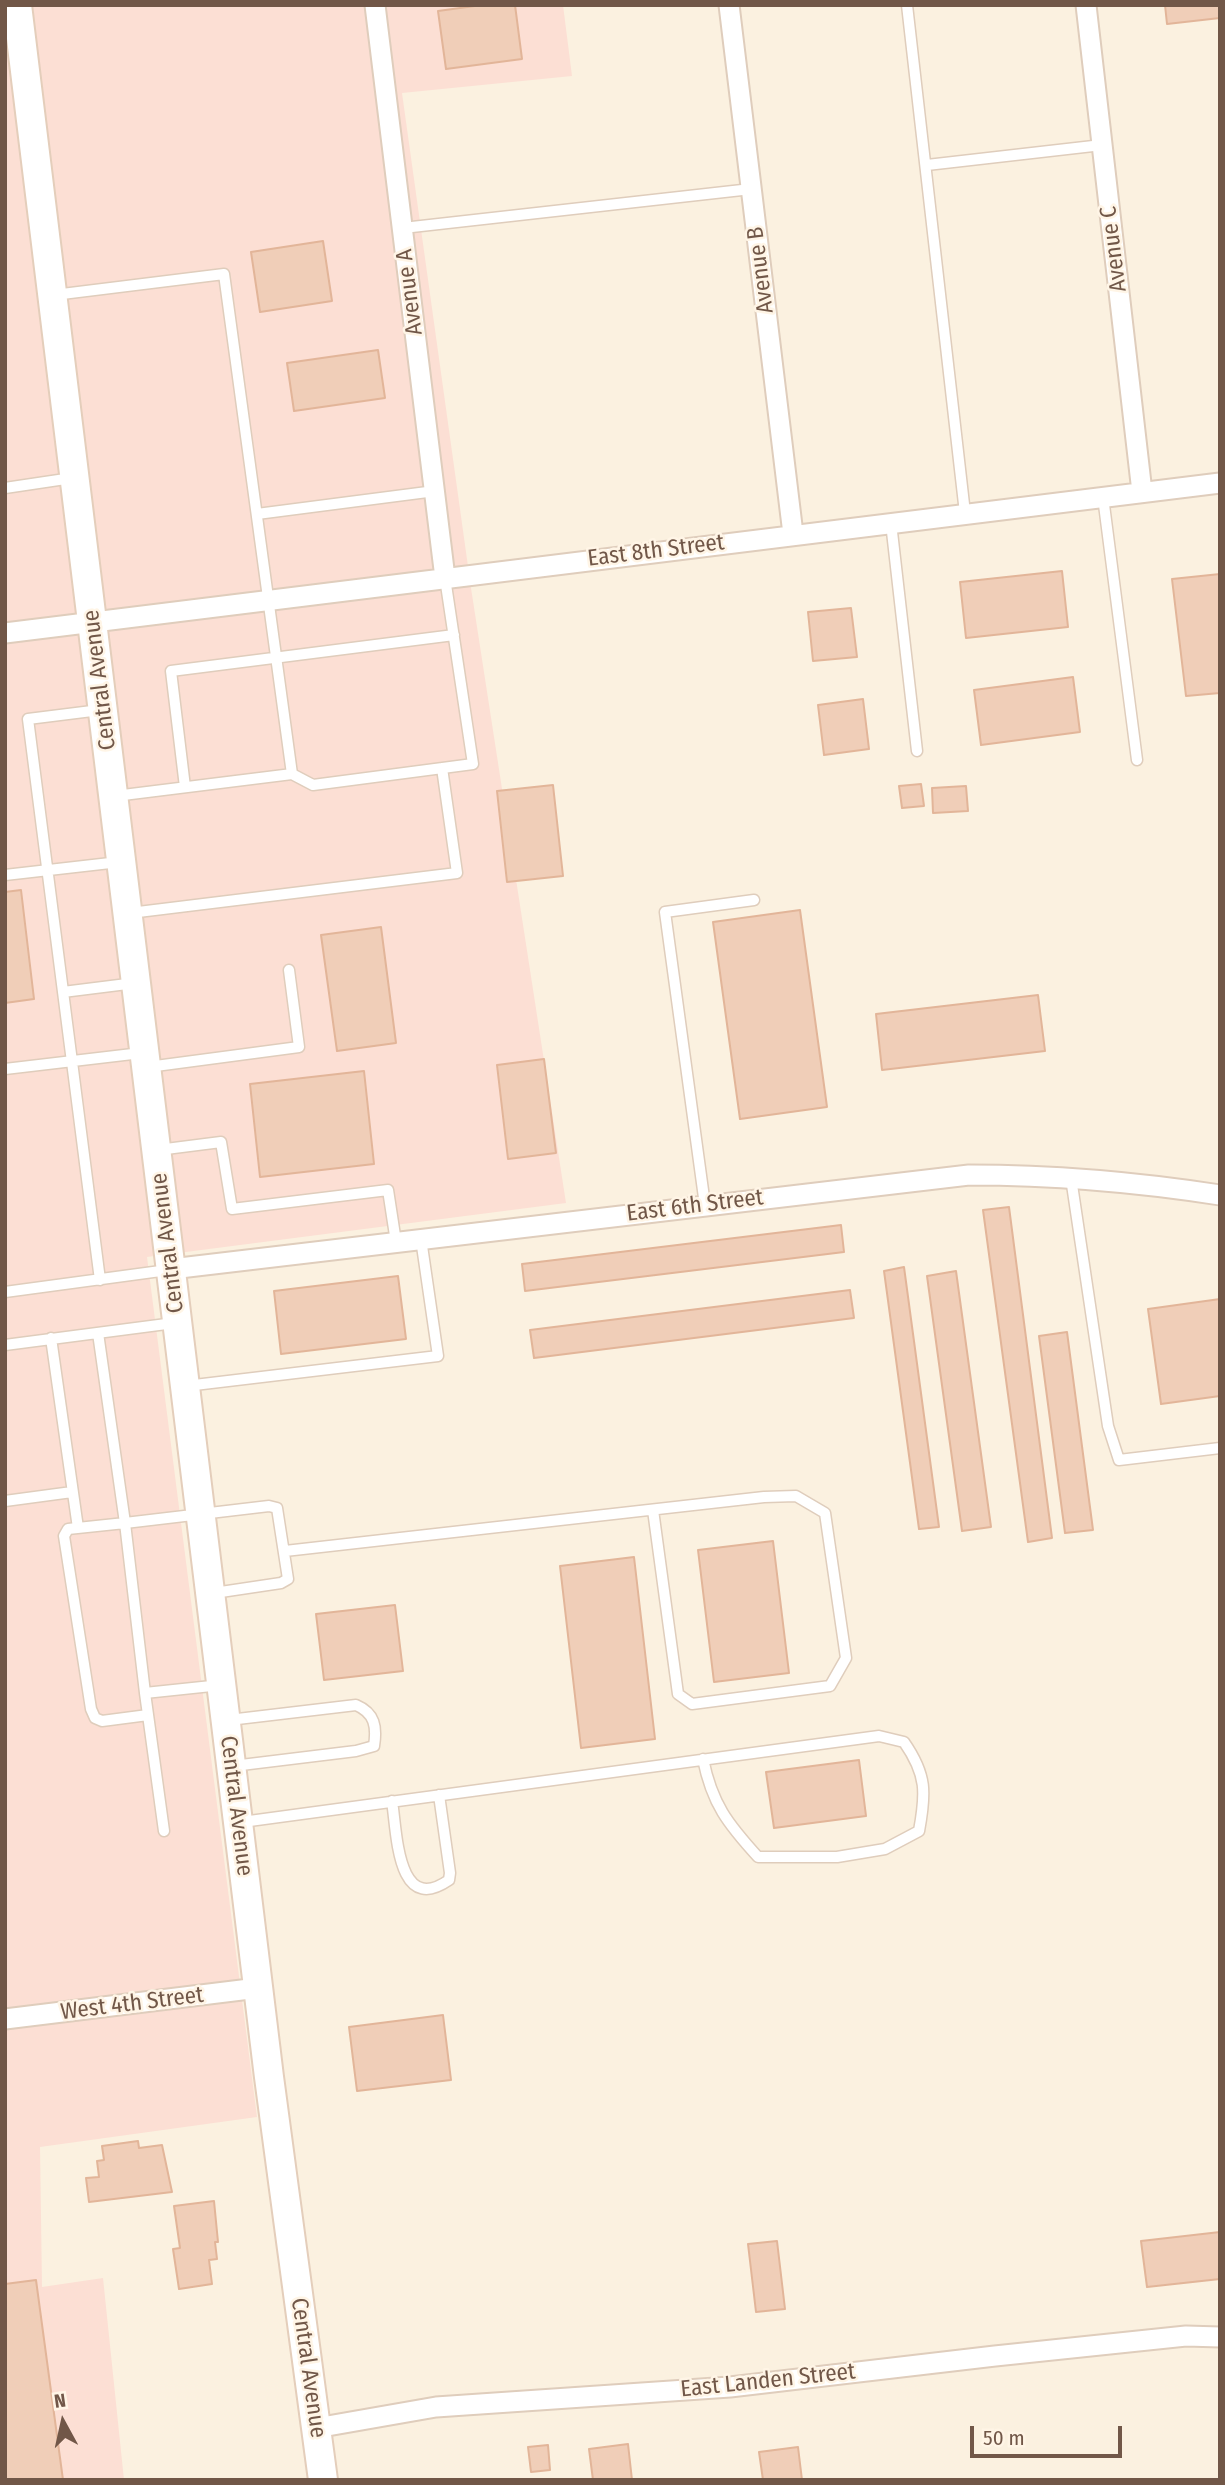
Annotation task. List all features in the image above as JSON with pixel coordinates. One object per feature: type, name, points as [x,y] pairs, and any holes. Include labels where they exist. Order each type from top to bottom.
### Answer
[{"type":"street","name":"Central Avenue","points":[[17,5],[258,1988],[323,2480]]},
{"type":"street","name":"Avenue A","points":[[375,5],[445,578]]},
{"type":"street","name":"Avenue B","points":[[729,5],[793,534]]},
{"type":"street","name":"Avenue C","points":[[1086,5],[1142,492]]},
{"type":"street","name":"East 8th Street","points":[[5,633],[1220,482]]},
{"type":"street","name":"East 6th Street","points":[[171,1269],[969,1175],[1071,1177],[1153,1184],[1220,1195]]},
{"type":"street","name":"West 4th Street","points":[[5,2020],[258,1988]]},
{"type":"street","name":"East Landen Street","points":[[316,2428],[436,2407],[730,2387],[1036,2351],[1186,2336],[1220,2337]]},
{"type":"lane","points":[[907,5],[965,513]]},
{"type":"lane","points":[[927,165],[1102,145]]},
{"type":"lane","points":[[403,228],[751,189]]},
{"type":"lane","points":[[53,295],[224,274],[292,774]]},
{"type":"lane","points":[[5,488],[76,477]]},
{"type":"lane","points":[[257,514],[435,491]]},
{"type":"lane","points":[[1102,496],[1137,760]]},
{"type":"lane","points":[[891,522],[917,751]]},
{"type":"lane","points":[[115,796],[292,774],[313,785],[473,764],[445,578]]},
{"type":"lane","points":[[186,787],[172,671],[454,635]]},
{"type":"lane","points":[[100,1280],[28,719],[104,710]]},
{"type":"lane","points":[[129,913],[457,873],[442,768]]},
{"type":"lane","points":[[5,876],[123,862]]},
{"type":"lane","points":[[705,1205],[665,912],[754,901]]},
{"type":"lane","points":[[5,1069],[72,1061],[146,1060],[299,1048],[289,970]]},
{"type":"lane","points":[[63,992],[137,983]]},
{"type":"lane","points":[[157,1150],[221,1142],[232,1209],[388,1190],[396,1242]]},
{"type":"lane","points":[[1071,1177],[1108,1426],[1119,1460],[1220,1448]]},
{"type":"lane","points":[[185,1386],[438,1356],[421,1239]]},
{"type":"lane","points":[[5,1292],[171,1269]]},
{"type":"lane","points":[[5,1345],[178,1322]]},
{"type":"lane","points":[[98,1333],[164,1831]]},
{"type":"lane","points":[[51,1338],[78,1528]]},
{"type":"lane","points":[[5,1502],[72,1492]]},
{"type":"lane","points":[[285,1551],[653,1510],[796,1496],[825,1513],[846,1658],[830,1686],[692,1704],[678,1694],[653,1510]]},
{"type":"lane","points":[[148,1715],[102,1721],[95,1718],[91,1709],[64,1536],[68,1529],[269,1506],[277,1508],[288,1579],[281,1583],[210,1593]]},
{"type":"lane","points":[[145,1693],[221,1685]]},
{"type":"lane","points":[[225,1720],[356,1705],[366,1709],[373,1718],[376,1732],[374,1746],[356,1751],[231,1766]]},
{"type":"lane","points":[[238,1822],[703,1759],[878,1736],[904,1742],[918,1762],[926,1793],[919,1831],[885,1849],[837,1857],[758,1857],[725,1820],[709,1787],[703,1759]]},
{"type":"lane","points":[[393,1801],[401,1860],[408,1879],[415,1887],[427,1890],[437,1888],[449,1880],[439,1795]]},
{"type":"shaded area","points":[[5,5],[563,5],[572,76],[402,93],[471,588],[566,1203],[147,1257],[257,2117],[40,2147],[42,2287],[103,2278],[124,2480],[5,2480]]},
{"type":"building","points":[[482,5],[515,5],[522,59],[446,69],[438,11]]},
{"type":"building","points":[[1165,5],[1220,5],[1220,18],[1167,24]]},
{"type":"building","points":[[323,241],[332,301],[260,312],[251,252]]},
{"type":"building","points":[[378,350],[385,398],[294,411],[287,363]]},
{"type":"building","points":[[1062,571],[1068,627],[966,638],[960,582]]},
{"type":"building","points":[[1220,574],[1220,693],[1186,696],[1172,579]]},
{"type":"building","points":[[851,608],[857,657],[813,661],[808,612]]},
{"type":"building","points":[[1073,677],[1080,732],[981,745],[974,690]]},
{"type":"building","points":[[863,699],[869,749],[824,755],[818,705]]},
{"type":"building","points":[[921,784],[924,806],[902,808],[899,786]]},
{"type":"building","points":[[553,785],[563,876],[507,882],[497,791]]},
{"type":"building","points":[[966,786],[968,811],[933,813],[932,788]]},
{"type":"building","points":[[21,890],[34,999],[5,1003],[5,892]]},
{"type":"building","points":[[800,910],[827,1107],[740,1119],[713,922]]},
{"type":"building","points":[[381,927],[396,1043],[337,1051],[321,935]]},
{"type":"building","points":[[1038,995],[1045,1051],[882,1070],[876,1014]]},
{"type":"building","points":[[544,1059],[556,1153],[508,1159],[497,1065]]},
{"type":"building","points":[[364,1071],[374,1164],[260,1177],[250,1084]]},
{"type":"building","points":[[1009,1207],[1052,1538],[1028,1542],[983,1210]]},
{"type":"building","points":[[841,1225],[844,1252],[525,1291],[522,1264]]},
{"type":"building","points":[[904,1267],[939,1527],[919,1529],[884,1271]]},
{"type":"building","points":[[956,1271],[991,1527],[962,1531],[927,1276]]},
{"type":"building","points":[[398,1276],[406,1339],[281,1354],[274,1291]]},
{"type":"building","points":[[850,1290],[854,1318],[534,1358],[530,1330]]},
{"type":"building","points":[[1220,1299],[1220,1396],[1161,1404],[1148,1309]]},
{"type":"building","points":[[1067,1332],[1093,1530],[1065,1533],[1039,1336]]},
{"type":"building","points":[[773,1541],[789,1673],[714,1682],[698,1550]]},
{"type":"building","points":[[634,1557],[655,1739],[581,1748],[560,1566]]},
{"type":"building","points":[[395,1605],[403,1671],[324,1680],[316,1614]]},
{"type":"building","points":[[859,1760],[866,1816],[774,1828],[766,1772]]},
{"type":"building","points":[[443,2015],[451,2080],[357,2091],[349,2027]]},
{"type":"building","points":[[138,2141],[139,2148],[162,2145],[172,2192],[89,2202],[86,2178],[99,2177],[97,2161],[104,2160],[102,2146]]},
{"type":"building","points":[[214,2201],[218,2242],[215,2242],[217,2259],[209,2260],[212,2284],[179,2289],[173,2249],[180,2248],[174,2206]]},
{"type":"building","points":[[1220,2232],[1220,2279],[1147,2287],[1141,2241]]},
{"type":"building","points":[[777,2241],[785,2309],[756,2312],[748,2244]]},
{"type":"building","points":[[36,2280],[63,2480],[5,2480],[5,2284]]},
{"type":"building","points":[[628,2444],[632,2480],[593,2480],[589,2449]]},
{"type":"building","points":[[548,2445],[550,2470],[531,2472],[528,2447]]},
{"type":"building","points":[[798,2447],[802,2480],[763,2480],[759,2452]]}]
